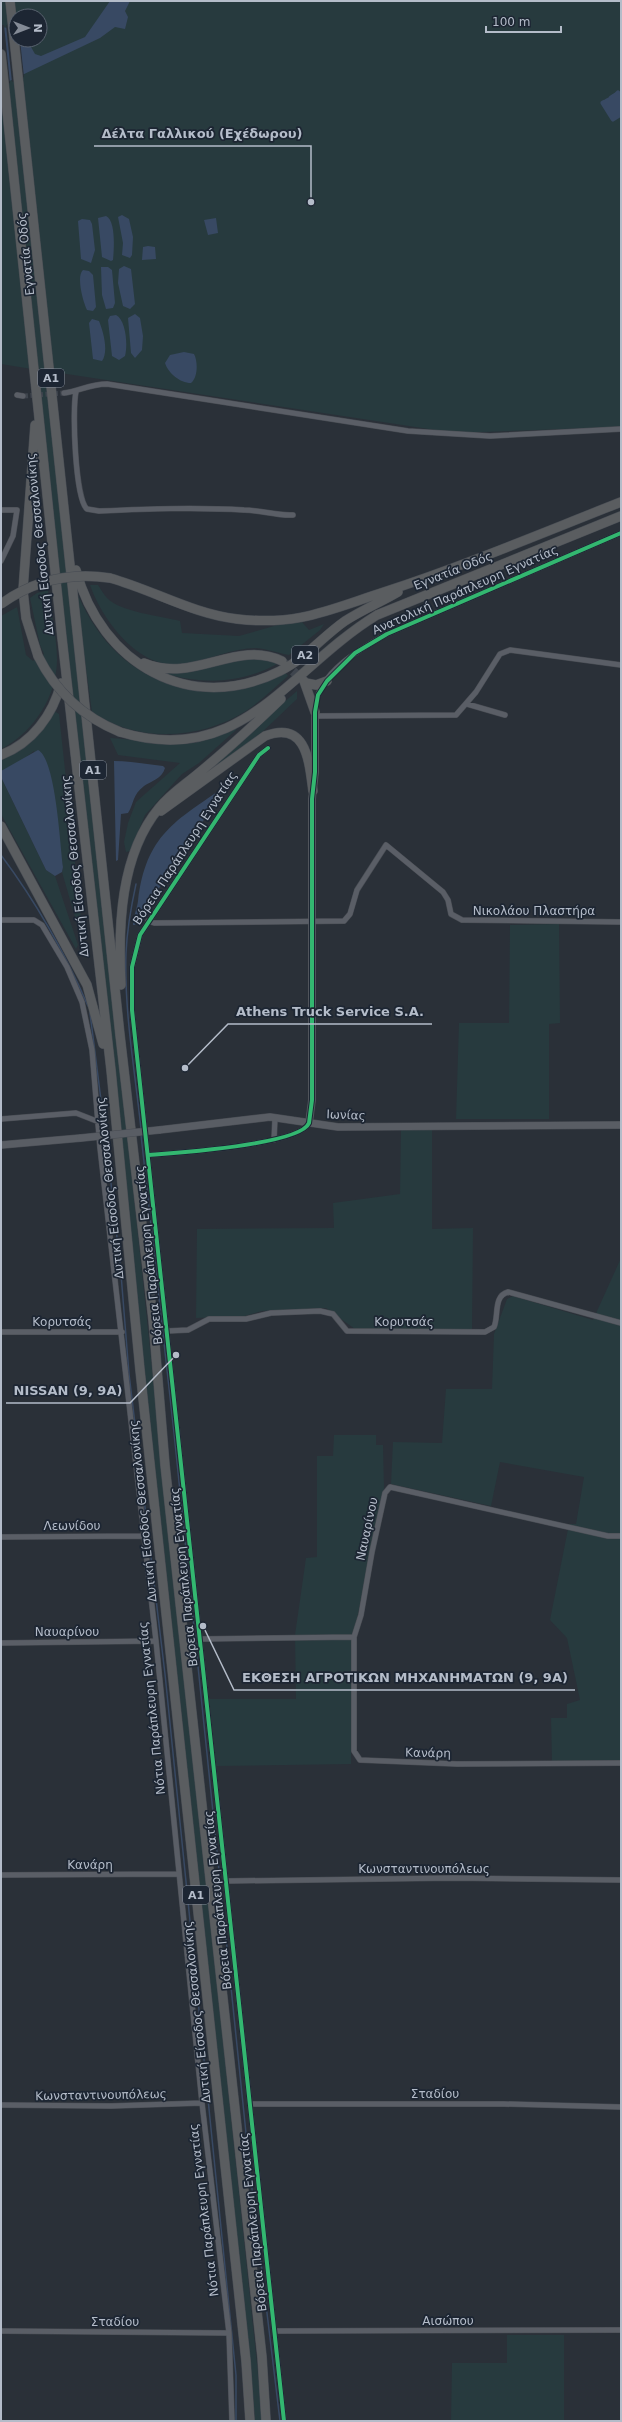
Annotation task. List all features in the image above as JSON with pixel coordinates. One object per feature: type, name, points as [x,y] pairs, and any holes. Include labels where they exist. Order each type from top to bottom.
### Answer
[{"type":"highway","name":"Εγνατία Οδός","points":[[10,1],[64,505]]},
{"type":"highway","name":"Εγνατία Οδός","points":[[1,54],[38,407]]},
{"type":"highway","name":"Α2","points":[[38,407],[23,584],[26,618],[38,656],[51,680],[72,703],[99,722],[120,732],[159,740],[185,740],[211,735],[244,720],[307,671]]},
{"type":"highway","name":"Δυτική Είσοδος Θεσσαλονίκης","points":[[38,407],[62,638],[111,1070],[141,1377],[246,2361],[250,2421]]},
{"type":"highway","name":"Εγνατία Οδός","points":[[410,585],[621,502]]},
{"type":"highway","name":"Α2","points":[[64,505],[76,570],[84,593],[100,625],[130,658],[153,674],[185,685],[224,687],[245,684],[280,671],[295,663],[344,622],[410,585]]},
{"type":"highway","name":"Α1","points":[[64,505],[120,1034],[153,1320],[165,1465],[261,2350],[266,2421]]},
{"type":"highway","name":"Εγνατία Οδός","points":[[307,671],[351,632],[377,615],[621,516]]},
{"type":"highway","points":[[1,604],[18,592],[54,579],[82,576],[110,578],[217,615],[258,621],[294,620],[313,616],[410,585]]},
{"type":"highway","points":[[1,755],[16,748],[33,734],[52,709],[62,678],[62,638]]},
{"type":"highway","points":[[130,658],[152,667],[171,670],[185,670],[245,655],[266,655],[282,661]]},
{"type":"highway","points":[[120,1034],[120,954],[128,878],[136,846],[150,819],[170,796],[269,710],[307,671]]},
{"type":"highway","points":[[315,714],[305,682],[316,685],[327,681]]},
{"type":"highway","points":[[150,819],[265,736],[277,733],[294,736],[302,743],[308,758],[313,791]]},
{"type":"highway","points":[[1,826],[26,869],[86,985],[111,1070]]},
{"type":"highway","points":[[1,838],[26,869]]},
{"type":"street","points":[[64,393],[76,392],[88,385],[107,384],[344,422],[408,431],[471,436],[621,429]]},
{"type":"street","points":[[76,392],[74,413],[78,476],[82,501],[87,509],[99,511],[186,508],[247,510],[280,516],[293,515]]},
{"type":"street","points":[[17,395],[24,396]]},
{"type":"street","points":[[1,510],[17,510],[13,536],[1,561]]},
{"type":"street","name":"Ανατολική Παράπλευρη Εγνατίας","points":[[315,714],[318,695],[327,681],[355,652],[387,634],[621,533]]},
{"type":"street","points":[[148,1156],[274,1140],[301,1132],[309,1123],[312,1100],[313,791],[315,714],[456,715],[467,704],[500,654],[507,650],[621,665]]},
{"type":"street","points":[[467,704],[505,715]]},
{"type":"street","name":"Βόρεια Παράπλευρη Εγνατίας","points":[[268,748],[259,754],[148,922],[136,944],[132,967],[132,1010],[201,1639],[284,2421]]},
{"type":"street","name":"Νικολάου Πλαστήρα","points":[[312,922],[339,922],[348,918],[357,890],[386,845],[443,892],[448,900],[451,914],[462,920],[621,922]]},
{"type":"street","name":"Νότια Παράπλευρη Εγνατίας","points":[[1,920],[28,920],[40,923],[53,942],[82,1002],[87,1018],[92,1050],[98,1122],[143,1536],[156,1641],[202,2103],[229,2333],[232,2421]]},
{"type":"street","points":[[148,922],[312,922]]},
{"type":"street","points":[[1,1119],[76,1113],[98,1122]]},
{"type":"street","points":[[274,1140],[275,1118]]},
{"type":"street","name":"Ιωνίας","points":[[1,1145],[275,1118],[338,1127],[621,1125]]},
{"type":"street","name":"Κορυτσάς","points":[[167,1331],[188,1330],[209,1319],[246,1319],[271,1313],[320,1311],[333,1314],[347,1331],[485,1332],[494,1327],[498,1301],[501,1296],[508,1292],[621,1323]]},
{"type":"street","name":"Κορυτσάς","points":[[1,1332],[122,1332]]},
{"type":"street","name":"Ναυαρίνου","points":[[354,1637],[360,1621],[372,1552],[385,1493],[390,1486],[608,1536],[621,1536]]},
{"type":"street","name":"Λεωνίδου","points":[[1,1537],[143,1536]]},
{"type":"street","points":[[201,1639],[354,1637]]},
{"type":"street","name":"Κανάρη","points":[[354,1637],[354,1751],[360,1760],[457,1764],[621,1763]]},
{"type":"street","name":"Ναυαρίνου","points":[[1,1643],[156,1641]]},
{"type":"street","name":"Κανάρη","points":[[1,1876],[178,1874]]},
{"type":"street","name":"Κωνσταντινουπόλεως","points":[[227,1881],[453,1878],[621,1880]]},
{"type":"street","name":"Κωνσταντινουπόλεως","points":[[1,2105],[111,2106],[202,2103]]},
{"type":"street","name":"Σταδίου","points":[[250,2104],[504,2104],[621,2107]]},
{"type":"street","name":"Αισώπου","points":[[274,2331],[621,2330]]},
{"type":"street","name":"Σταδίου","points":[[1,2331],[229,2333]]},
{"type":"green space","points":[[1,1],[621,1],[621,427],[455,433],[47,371],[263,2421],[255,2421],[249,2347],[38,370],[1,364]]},
{"type":"green space","points":[[90,585],[98,585],[107,598],[121,607],[141,613],[180,621],[182,633],[239,636],[281,624],[302,622],[309,630],[324,624],[320,630],[289,655],[256,648],[229,652],[185,664],[169,664],[153,660],[139,652],[126,641],[104,614]]},
{"type":"green space","points":[[75,588],[91,620],[112,647],[124,659],[153,677],[183,688],[201,690],[235,685],[285,672],[288,676],[246,711],[228,721],[209,728],[169,734],[148,733],[129,729],[110,722],[92,712]]},
{"type":"green space","points":[[48,590],[57,653],[54,684],[44,707],[30,727],[21,736],[1,749],[1,616],[17,607],[26,655],[33,661],[44,654],[40,645],[30,598],[37,593]]},
{"type":"green space","points":[[254,657],[279,663],[265,670],[236,679],[208,681],[178,677],[163,673],[182,672]]},
{"type":"green space","points":[[297,691],[297,699],[254,740],[230,758],[204,771]]},
{"type":"green space","points":[[54,711],[59,714],[83,937],[79,931],[62,872],[63,867],[34,751],[21,761],[1,771],[1,758]]},
{"type":"green space","points":[[235,727],[236,730],[199,763],[182,774],[145,815],[130,851],[126,852],[124,842],[128,823],[136,802],[180,763],[118,755],[110,738],[185,744],[210,739]]},
{"type":"green space","points":[[1,777],[46,870],[55,876],[78,945],[76,949],[1,814]]},
{"type":"green space","points":[[559,924],[560,1023],[549,1024],[549,1119],[456,1119],[459,1023],[509,1023],[510,925]]},
{"type":"green space","points":[[432,1128],[432,1229],[473,1228],[472,1330],[355,1329],[326,1308],[262,1311],[245,1316],[196,1318],[197,1229],[334,1228],[333,1203],[400,1194],[401,1129]]},
{"type":"green space","points":[[621,1258],[621,1761],[552,1761],[551,1718],[567,1718],[567,1704],[580,1700],[567,1638],[550,1620],[569,1524],[576,1524],[584,1477],[500,1462],[491,1506],[391,1484],[393,1442],[442,1443],[446,1389],[492,1389],[494,1334],[507,1299],[513,1296],[593,1320]]},
{"type":"green space","points":[[334,1435],[376,1435],[376,1445],[383,1445],[384,1488],[351,1648],[351,1764],[216,1766],[209,1699],[296,1699],[295,1635],[306,1558],[317,1557],[317,1456],[333,1456]]},
{"type":"green space","points":[[507,2335],[564,2335],[564,2421],[451,2421],[452,2363],[507,2363]]},
{"type":"water","points":[[110,1],[130,1],[125,11],[128,17],[125,29],[115,27],[100,38],[1,85],[1,27],[8,28],[8,48],[32,48],[35,54],[41,56],[85,37]]},
{"type":"water","points":[[122,215],[129,219],[133,237],[132,255],[130,258],[122,255],[123,243],[118,217]]},
{"type":"water","points":[[106,216],[111,223],[114,236],[113,260],[111,261],[102,257],[98,218]]},
{"type":"water","points":[[216,218],[218,233],[208,235],[204,220]]},
{"type":"water","points":[[82,219],[90,220],[92,224],[95,250],[91,263],[81,259],[78,221]]},
{"type":"water","points":[[143,247],[155,247],[156,259],[142,260]]},
{"type":"water","points":[[124,266],[131,269],[135,304],[130,309],[123,306],[118,283],[119,269]]},
{"type":"water","points":[[101,267],[108,267],[112,270],[115,303],[113,308],[106,309],[102,295]]},
{"type":"water","points":[[83,270],[89,271],[93,275],[96,307],[93,311],[87,310],[82,295],[80,278]]},
{"type":"water","points":[[135,314],[140,318],[143,336],[142,350],[135,358],[131,353],[128,318]]},
{"type":"water","points":[[116,315],[124,327],[126,340],[125,356],[119,360],[112,356],[108,320],[110,316]]},
{"type":"water","points":[[92,319],[99,321],[104,335],[105,352],[102,361],[93,359],[89,323]]},
{"type":"water","points":[[184,352],[194,354],[196,361],[197,369],[195,377],[191,383],[187,383],[175,377],[165,363],[170,355]]},
{"type":"water","points":[[38,750],[44,757],[49,769],[59,823],[63,867],[62,872],[55,876],[46,870],[1,777],[1,771]]},
{"type":"water","points":[[114,761],[163,766],[165,768],[164,772],[159,777],[140,789],[135,796],[128,813],[121,814],[118,860],[116,861]]},
{"type":"water","points":[[226,786],[135,925],[133,925],[142,879],[148,860],[156,845],[178,820]]},
{"type":"pier","points":[[1,25],[4,25],[10,83],[1,87]]},
{"type":"pier","points":[[6,25],[8,25],[8,44]]},
{"type":"pier","points":[[8,48],[21,48],[24,77],[12,82]]},
{"type":"waterway","points":[[619,99],[616,95],[618,93],[621,97]]},
{"type":"waterway","points":[[621,107],[614,96],[611,98],[620,111],[618,113],[609,100],[607,101],[616,114],[614,116],[605,102],[603,103],[613,119],[621,114]]},
{"type":"waterway","points":[[1,855],[38,909],[60,947],[88,1006]]},
{"type":"waterway","points":[[136,884],[127,936],[126,975],[130,1041],[141,1129]]},
{"type":"waterway","points":[[90,1013],[105,1132]]},
{"type":"waterway","points":[[141,1135],[174,1433],[250,2172],[280,2421]]},
{"type":"waterway","points":[[106,1138],[121,1274],[129,1374],[165,1674],[236,2375],[236,2421]]},
{"type":"tunnel","points":[[23,396],[64,393]]},
{"type":"tunnel","points":[[283,662],[304,681]]},
{"type":"cycle path","points":[[149,1155],[208,1150],[261,1142],[284,1137],[301,1131],[309,1123],[312,1100],[312,799],[315,772],[315,712],[318,695],[327,681],[355,653],[387,634],[621,533]]},
{"type":"cycle path","points":[[268,748],[259,755],[140,935],[132,967],[132,1010],[284,2421]]},
{"type":"place","name":"Δέλτα Γαλλικού (Εχέδωρου)","points":[[311,202]]},
{"type":"place","name":"Athens Truck Service S.A.","points":[[185,1068]]},
{"type":"place","name":"NISSAN (9, 9Α)","points":[[176,1355]]},
{"type":"place","name":"ΕΚΘΕΣΗ ΑΓΡΟΤΙΚΩΝ ΜΗΧΑΝΗΜΑΤΩΝ (9, 9Α)","points":[[203,1626]]}]
